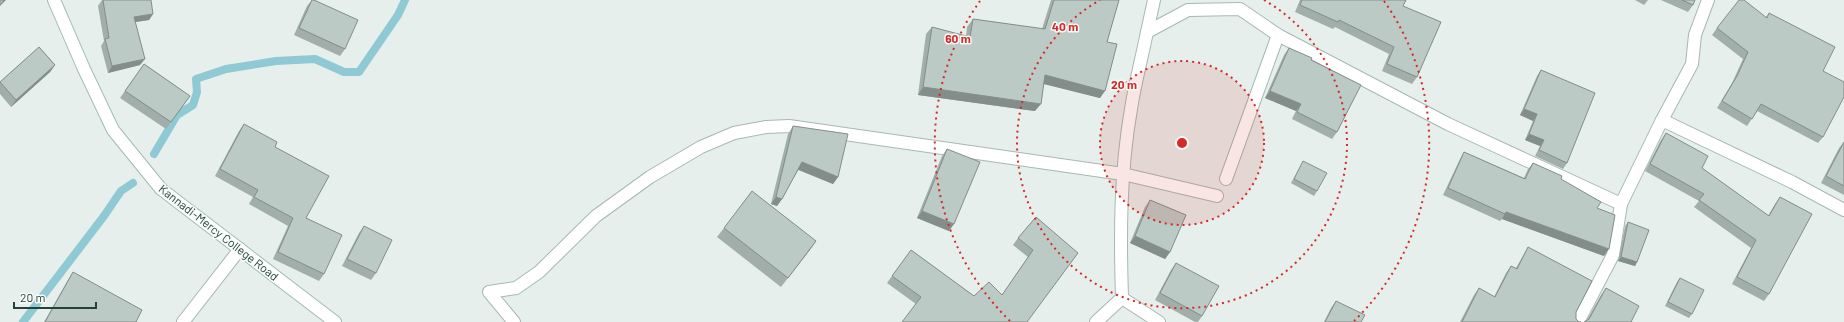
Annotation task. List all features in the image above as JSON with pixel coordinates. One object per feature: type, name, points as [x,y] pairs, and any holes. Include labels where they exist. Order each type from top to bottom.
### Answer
[{"type":"street","name":"Kannadi-Mercy College Road","points":[[54,0],[113,130],[161,189],[334,322]]},
{"type":"street","points":[[1096,322],[1122,298],[1120,235],[1123,174],[1131,109],[1154,0]]},
{"type":"street","points":[[1578,322],[1613,255],[1622,204],[1662,120],[1692,64],[1695,35],[1708,0]]},
{"type":"street","points":[[1147,32],[1188,10],[1240,9],[1278,36],[1448,124],[1622,204]]},
{"type":"street","points":[[1226,179],[1278,36]]},
{"type":"street","points":[[1662,120],[1792,182],[1844,210]]},
{"type":"street","points":[[514,322],[489,292],[516,288],[539,272],[596,216],[650,177],[701,146],[734,133],[766,127],[789,126],[1123,174],[1217,196]]},
{"type":"street","points":[[183,322],[240,249]]},
{"type":"street","points":[[1122,298],[1159,322]]},
{"type":"building","points":[[103,0],[151,0],[153,14],[134,17],[145,59],[112,66],[105,39],[109,38]]},
{"type":"building","points":[[312,0],[358,20],[345,49],[299,28]]},
{"type":"building","points":[[1054,0],[1119,0],[1107,42],[1117,44],[1105,91],[1045,75],[1041,104],[923,87],[932,27],[970,37],[973,19],[1045,29]]},
{"type":"building","points":[[1302,0],[1406,0],[1403,6],[1441,22],[1417,77],[1387,64],[1394,47],[1339,20],[1338,22],[1300,5]]},
{"type":"building","points":[[1682,0],[1695,0],[1693,5]]},
{"type":"building","points":[[1739,0],[1744,0],[1767,18],[1769,13],[1835,47],[1823,71],[1844,82],[1844,97],[1823,137],[1761,104],[1752,119],[1722,101],[1737,76],[1748,52],[1717,28]]},
{"type":"building","points":[[39,47],[55,65],[16,100],[0,82]]},
{"type":"building","points":[[1289,48],[1312,58],[1311,60],[1361,85],[1337,132],[1297,112],[1301,104],[1270,91]]},
{"type":"building","points":[[144,64],[190,96],[171,122],[125,91]]},
{"type":"building","points":[[1541,70],[1595,93],[1567,163],[1539,150],[1544,140],[1529,134],[1537,114],[1524,109]]},
{"type":"building","points":[[244,124],[277,142],[275,147],[329,176],[306,218],[342,235],[324,274],[278,252],[293,218],[254,197],[258,190],[220,169]]},
{"type":"building","points":[[793,126],[848,134],[838,177],[802,162],[782,199],[776,197]]},
{"type":"building","points":[[1666,133],[1708,156],[1702,168],[1769,216],[1780,197],[1812,214],[1769,294],[1737,277],[1756,240],[1699,200],[1704,194],[1650,164]]},
{"type":"building","points":[[1844,142],[1844,186],[1826,176]]},
{"type":"building","points":[[947,149],[980,162],[954,224],[922,211]]},
{"type":"building","points":[[1464,152],[1525,179],[1533,163],[1562,176],[1561,179],[1601,202],[1597,208],[1615,215],[1609,249],[1506,212],[1505,214],[1448,188]]},
{"type":"building","points":[[1303,161],[1327,173],[1317,191],[1294,179]]},
{"type":"building","points":[[752,191],[816,241],[788,278],[724,228]]},
{"type":"building","points":[[1150,200],[1186,215],[1170,252],[1135,236]]},
{"type":"building","points":[[1036,217],[1078,253],[1027,322],[902,322],[921,297],[892,276],[911,250],[974,296],[989,282],[1002,295],[1033,250],[1018,238]]},
{"type":"building","points":[[1628,222],[1649,230],[1637,262],[1621,257]]},
{"type":"building","points":[[364,226],[392,240],[376,273],[347,259]]},
{"type":"building","points":[[1528,247],[1592,281],[1576,312],[1576,319],[1579,322],[1462,322],[1479,288],[1495,297],[1511,266],[1517,269]]},
{"type":"building","points":[[1176,263],[1219,286],[1202,316],[1160,293]]},
{"type":"building","points":[[73,272],[142,310],[136,322],[45,322]]},
{"type":"building","points":[[1680,278],[1704,290],[1692,314],[1668,302]]},
{"type":"building","points":[[1606,288],[1639,306],[1631,322],[1584,322],[1589,319]]},
{"type":"building","points":[[1336,301],[1365,315],[1361,322],[1325,322]]},
{"type":"waterway","points":[[154,154],[177,115],[193,105],[197,92],[196,79],[226,69],[276,61],[315,59],[344,72],[359,72],[398,15],[405,0]]},
{"type":"waterway","points":[[23,322],[104,216],[121,191],[133,183]]}]
